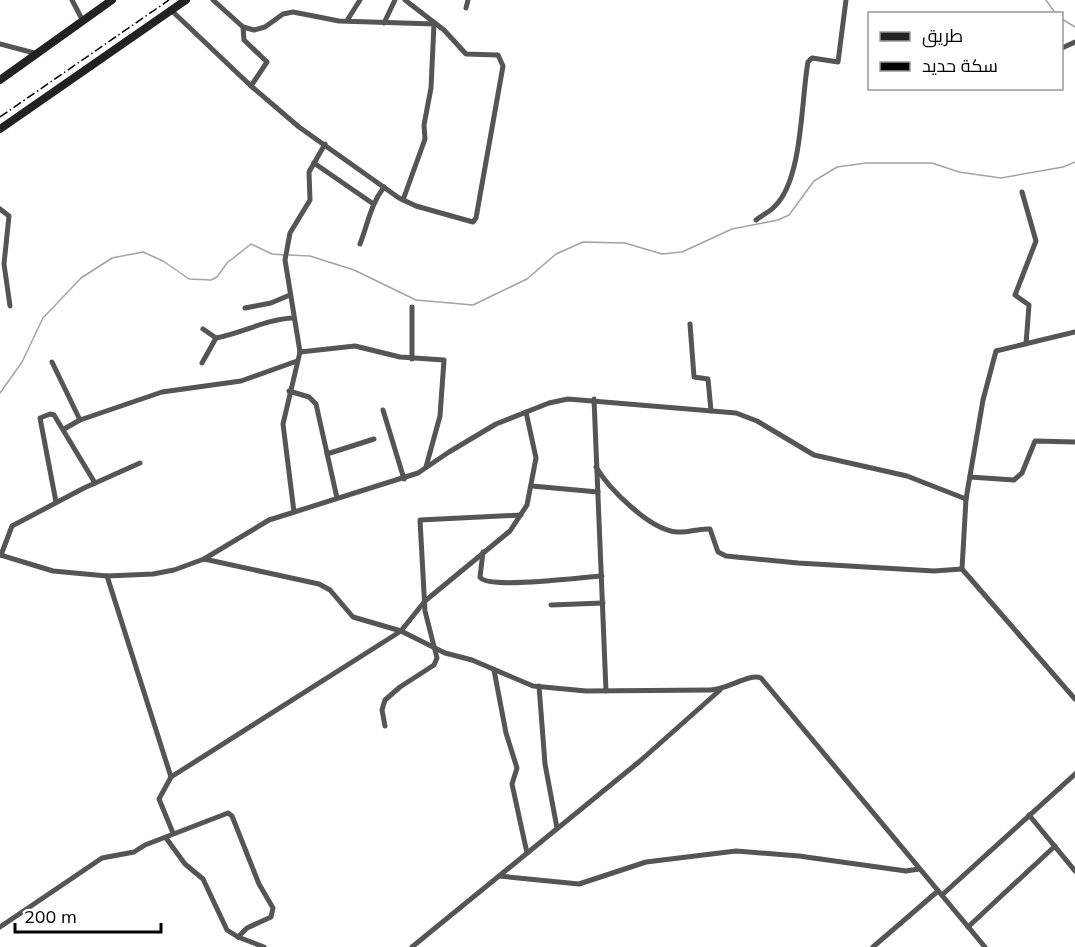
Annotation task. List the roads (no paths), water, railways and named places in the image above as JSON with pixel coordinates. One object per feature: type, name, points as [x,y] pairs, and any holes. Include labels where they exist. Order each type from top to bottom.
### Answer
[{"type":"street","points":[[72,0],[83,21]]},
{"type":"street","points":[[0,81],[112,0]]},
{"type":"street","points":[[0,129],[186,0]]},
{"type":"street","points":[[213,0],[243,27],[260,29],[283,14],[293,12],[339,21],[348,19],[384,23],[435,24]]},
{"type":"street","points":[[348,19],[360,0]]},
{"type":"street","points":[[384,23],[395,0]]},
{"type":"street","points":[[171,10],[251,86],[299,127],[384,187],[403,200],[473,222],[476,218],[503,66],[498,55],[466,54],[435,24],[405,0]]},
{"type":"street","points":[[466,8],[468,0]]},
{"type":"street","points":[[756,220],[774,208],[784,194],[800,140],[808,62],[812,58],[838,62],[846,0]]},
{"type":"street","points":[[403,200],[425,139],[424,124],[431,88],[435,24]]},
{"type":"street","points":[[243,27],[244,40],[267,62],[251,86]]},
{"type":"street","points":[[0,44],[39,54]]},
{"type":"street","points":[[294,512],[283,424],[300,352],[285,260],[286,248],[290,233],[310,200],[309,172],[325,144]]},
{"type":"street","points":[[314,163],[372,203]]},
{"type":"street","points":[[360,244],[372,211],[372,203],[384,187]]},
{"type":"street","points":[[1022,192],[1036,241],[1015,295],[1029,305],[1026,344]]},
{"type":"street","points":[[0,209],[9,217],[2,263],[10,306]]},
{"type":"street","points":[[245,308],[271,303],[290,295]]},
{"type":"street","points":[[412,307],[412,359]]},
{"type":"street","points":[[202,363],[216,338],[246,331],[276,320],[293,318]]},
{"type":"street","points":[[690,324],[694,377],[708,379],[711,411]]},
{"type":"street","points":[[203,329],[216,338]]},
{"type":"street","points":[[1075,332],[996,351],[983,400],[966,499],[962,568],[1075,699]]},
{"type":"street","points":[[300,352],[355,346],[412,359],[444,360],[440,416],[426,469]]},
{"type":"street","points":[[64,429],[80,420],[162,392],[241,381],[297,361]]},
{"type":"street","points":[[52,362],[80,420]]},
{"type":"street","points":[[289,391],[315,402],[337,498]]},
{"type":"street","points":[[594,399],[606,691]]},
{"type":"street","points":[[140,463],[56,502],[11,528],[1,555],[53,571],[107,576],[153,574],[204,559],[262,524],[337,498],[404,479],[426,469],[460,444],[496,424],[558,400],[594,399],[736,413],[757,421],[814,455],[901,474],[966,499]]},
{"type":"street","points":[[383,410],[404,479]]},
{"type":"street","points":[[173,833],[159,799],[171,777],[401,631],[425,601],[506,534],[527,506],[532,486],[536,458],[526,411]]},
{"type":"street","points":[[56,502],[40,419],[53,414],[64,429],[74,453],[94,483]]},
{"type":"street","points":[[327,454],[374,439]]},
{"type":"street","points":[[970,477],[1014,480],[1022,473],[1035,441],[1075,442]]},
{"type":"street","points":[[596,467],[606,484],[625,503],[670,530],[710,529],[718,552],[726,556],[940,572],[962,568]]},
{"type":"street","points":[[532,486],[598,492]]},
{"type":"street","points":[[385,726],[382,710],[385,700],[400,687],[434,665],[437,658],[426,620],[420,520],[521,515]]},
{"type":"street","points":[[483,552],[480,577],[488,583],[602,576]]},
{"type":"street","points":[[204,559],[319,584],[330,590],[353,617],[401,631],[434,647],[539,686],[606,691],[720,690]]},
{"type":"street","points":[[107,576],[171,777]]},
{"type":"street","points":[[551,605],[603,603]]},
{"type":"street","points":[[494,670],[506,733],[517,768],[512,784],[527,853]]},
{"type":"street","points":[[412,947],[640,761],[720,690],[751,676],[761,678],[985,947]]},
{"type":"street","points":[[539,686],[545,764],[557,828]]},
{"type":"street","points":[[873,947],[940,893],[1075,774]]},
{"type":"street","points":[[0,927],[108,855],[134,852],[145,845],[225,812],[232,816],[258,884],[273,908],[271,917],[247,927],[238,937]]},
{"type":"street","points":[[1029,815],[1075,872]]},
{"type":"street","points":[[166,838],[185,864],[203,879],[227,930],[264,947]]},
{"type":"street","points":[[968,927],[1055,846]]},
{"type":"street","points":[[499,876],[579,884],[649,861],[736,851],[799,856],[906,871],[919,869]]},
{"type":"waterway","points":[[1046,0],[1055,12]]},
{"type":"waterway","points":[[1063,20],[1075,27]]},
{"type":"waterway","points":[[289,255],[310,256],[354,270],[416,300],[473,305],[527,279],[556,254],[583,242],[625,243],[662,254],[682,252],[732,229],[778,220],[789,215],[814,181],[837,167],[866,163],[932,163],[959,172],[1001,178],[1063,167],[1075,162]]},
{"type":"waterway","points":[[0,393],[22,362],[43,318],[81,278],[112,258],[143,252],[163,261],[189,279],[211,280],[217,277],[227,263],[251,244],[272,254],[284,255]]},
{"type":"railway","points":[[0,117],[169,0]]}]
